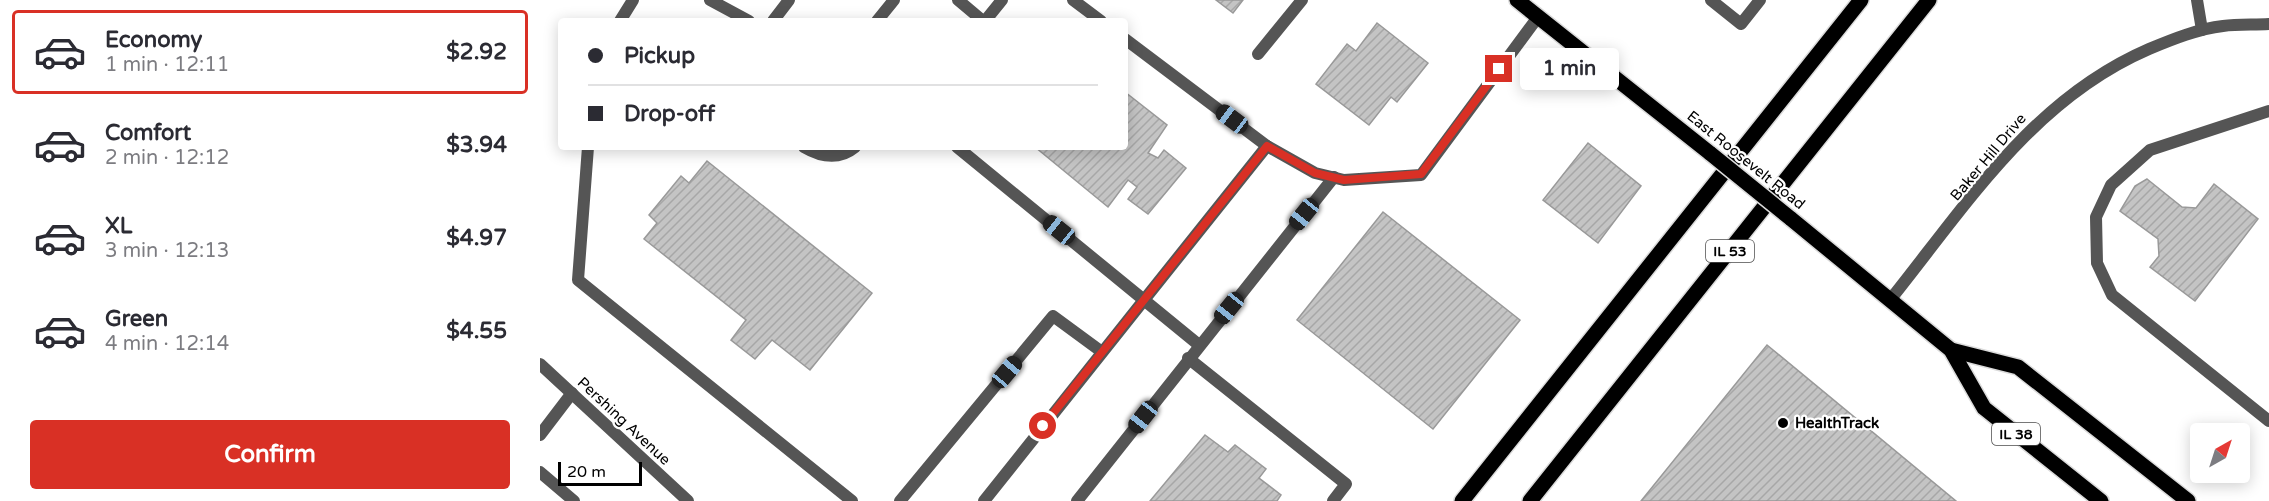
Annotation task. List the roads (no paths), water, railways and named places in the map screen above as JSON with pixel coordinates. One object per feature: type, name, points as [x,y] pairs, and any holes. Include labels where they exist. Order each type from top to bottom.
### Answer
[{"type":"main road","name":"East Roosevelt Road","points":[[1517,0],[1711,154],[1951,350],[1984,408],[2101,501]]},
{"type":"main road","points":[[1462,501],[1861,0]]},
{"type":"main road","name":"IL 53","points":[[1530,501],[1929,0]]},
{"type":"main road","name":"East Roosevelt Road","points":[[1951,350],[2018,367],[2188,501]]},
{"type":"street","points":[[622,18],[633,0]]},
{"type":"street","points":[[710,0],[743,18]]},
{"type":"street","points":[[775,18],[789,0]]},
{"type":"street","points":[[879,18],[894,0]]},
{"type":"street","points":[[958,0],[980,18]]},
{"type":"street","points":[[987,18],[1002,0]]},
{"type":"street","points":[[1073,0],[1097,18]]},
{"type":"street","points":[[1258,54],[1302,0]]},
{"type":"street","points":[[1711,0],[1741,24],[1760,0]]},
{"type":"street","points":[[2197,0],[2202,30]]},
{"type":"street","points":[[1128,41],[1267,146],[1315,173],[1344,180],[1421,174],[1538,17]]},
{"type":"street","name":"Baker Hill Drive","points":[[1890,300],[2011,148],[2043,116],[2082,85],[2124,60],[2171,40],[2223,26],[2269,24]]},
{"type":"street","points":[[2269,111],[2150,150],[2111,186],[2096,217],[2097,263],[2112,295],[2269,421]]},
{"type":"street","points":[[984,501],[1267,146]]},
{"type":"street","points":[[588,150],[578,280],[852,501]]},
{"type":"street","points":[[809,150],[820,157],[836,156],[849,150]]},
{"type":"street","points":[[961,150],[1199,345]]},
{"type":"street","points":[[1077,501],[1188,358],[1334,177]]},
{"type":"street","points":[[900,501],[1053,316],[1102,352]]},
{"type":"street","points":[[1188,358],[1346,484],[1333,501]]},
{"type":"street","name":"Pershing Avenue","points":[[540,364],[688,501]]},
{"type":"street","points":[[540,435],[572,393]]},
{"type":"street","points":[[540,472],[574,501]]},
{"type":"place","name":"HealthTrack","points":[[1783,423]]}]
